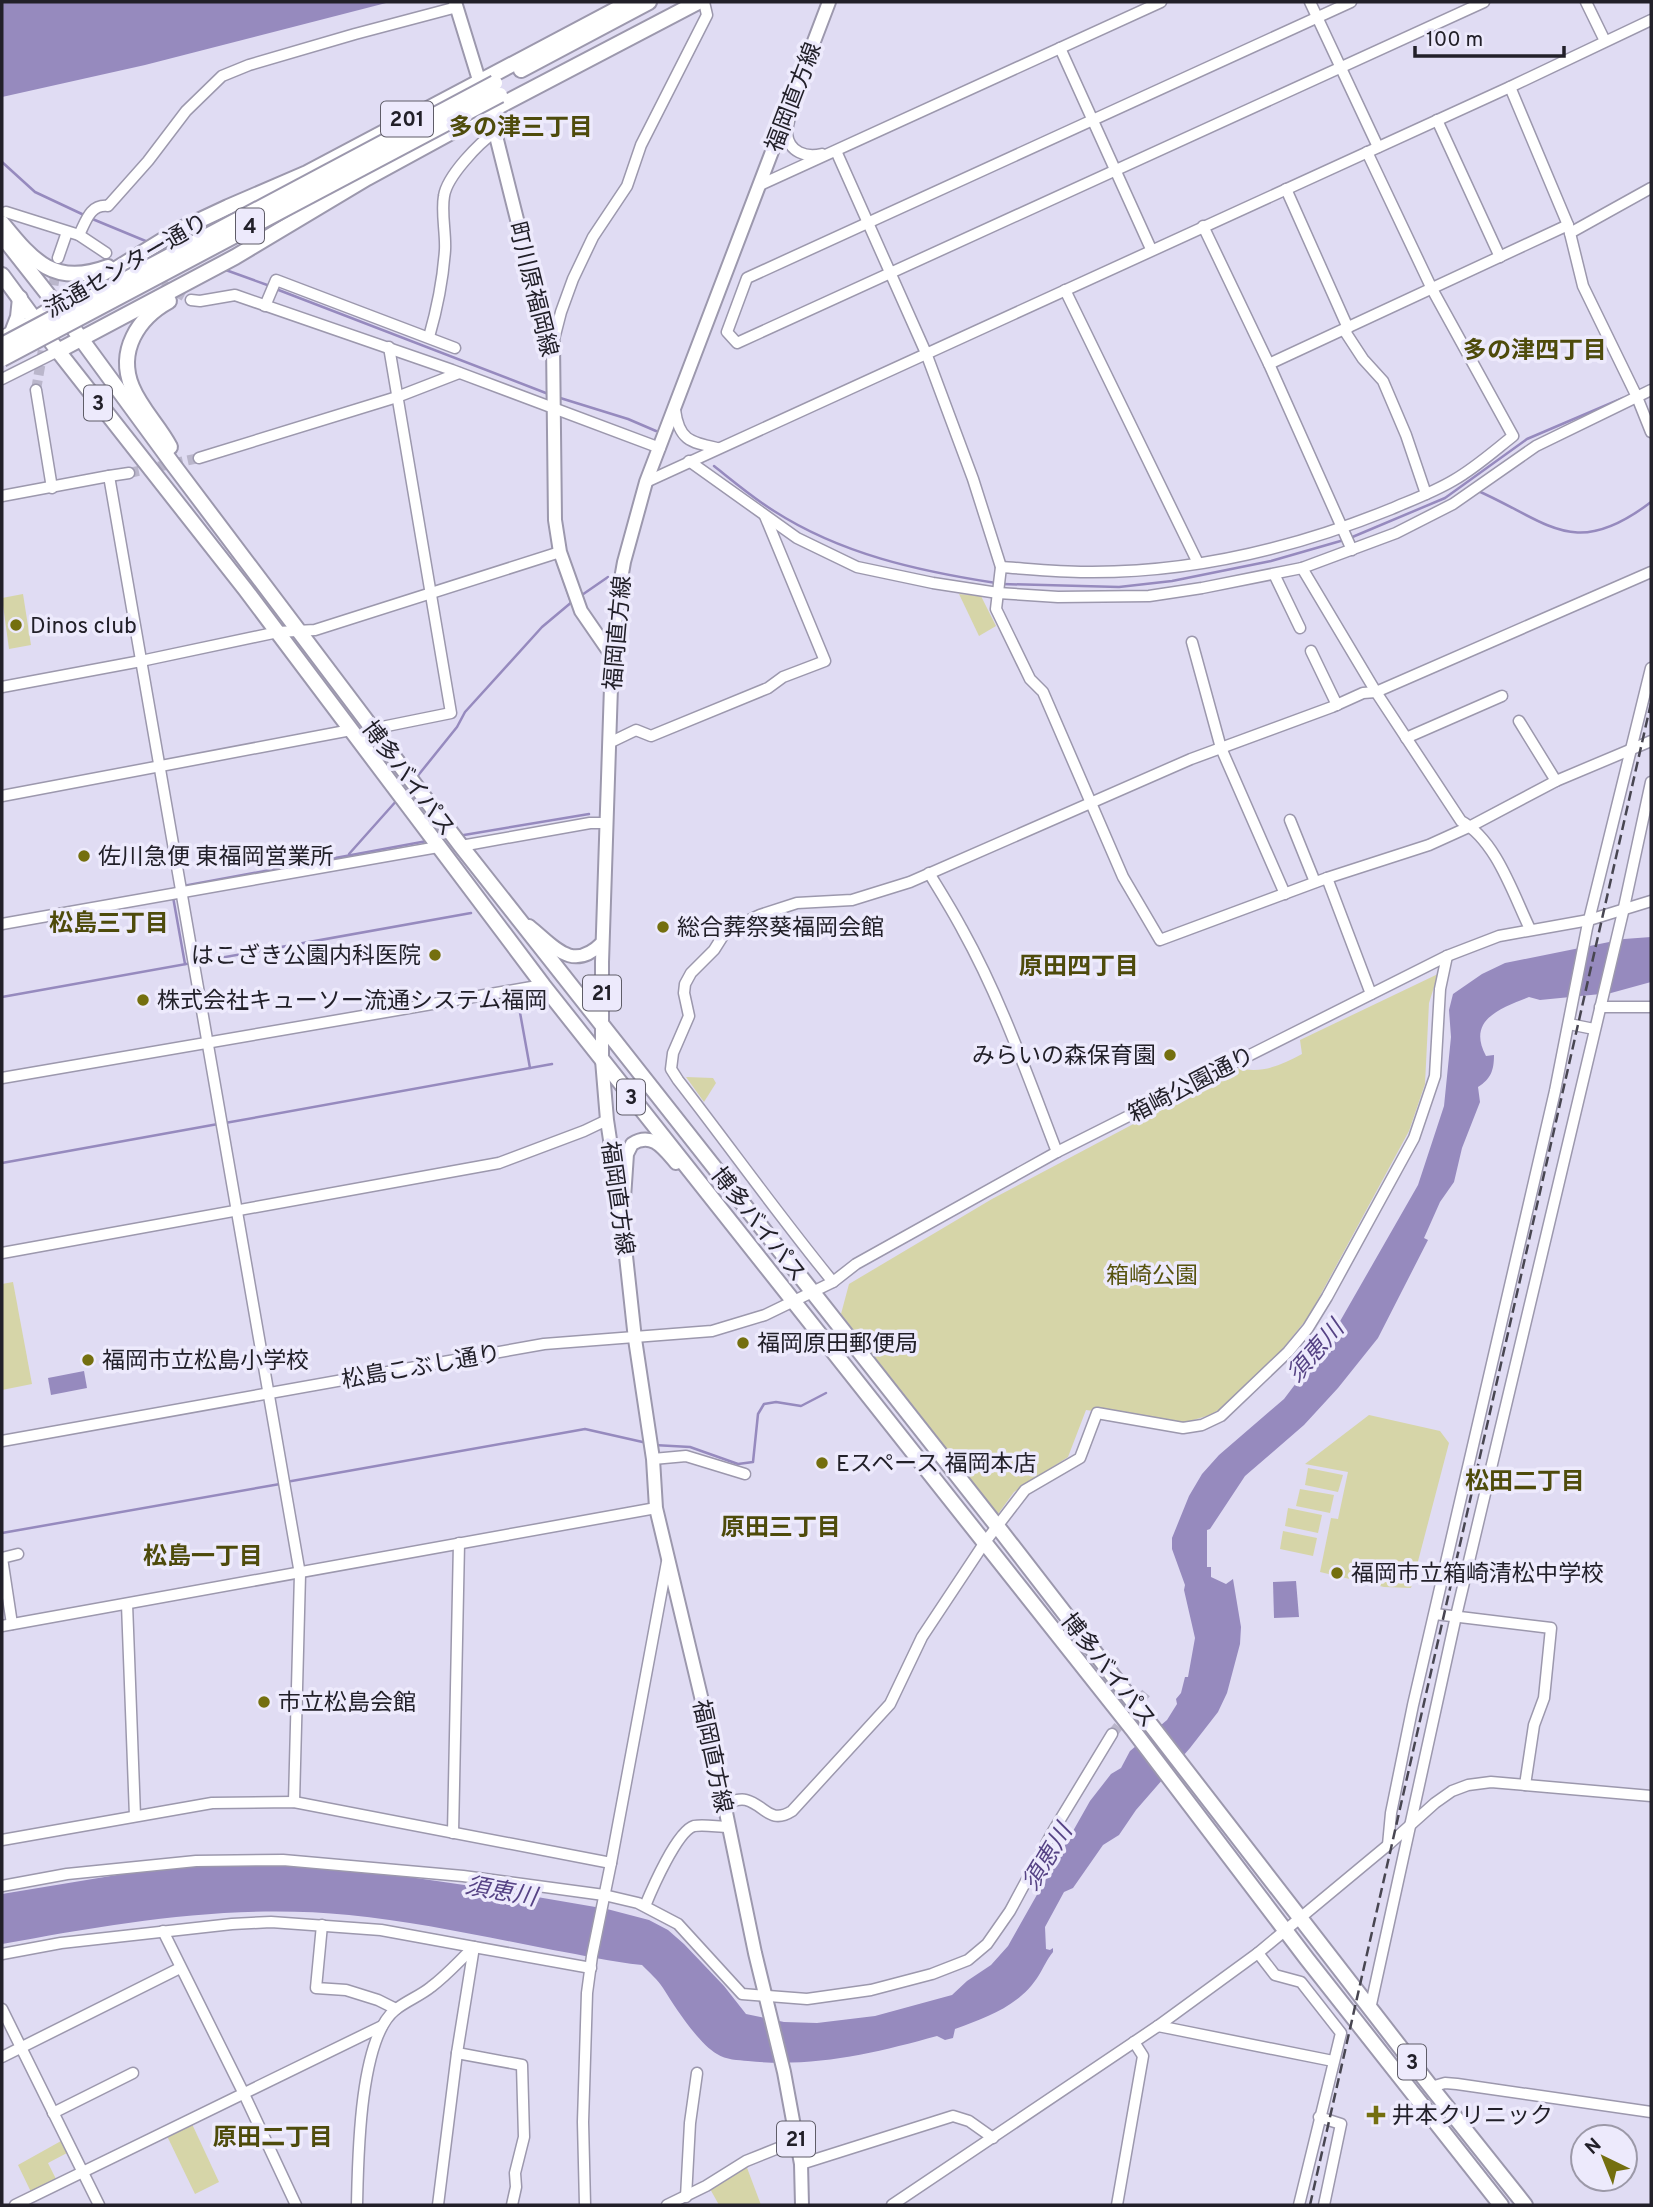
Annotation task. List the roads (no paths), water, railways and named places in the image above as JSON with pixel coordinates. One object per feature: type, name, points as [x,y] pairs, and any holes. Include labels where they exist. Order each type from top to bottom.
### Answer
[{"type":"highway","name":"流通センター通り","points":[[35,319],[181,229],[307,173],[630,2]]},
{"type":"highway","name":"4","points":[[2,345],[649,2]]},
{"type":"highway","name":"流通センター通り","points":[[58,351],[235,257],[368,178],[488,112],[699,2]]},
{"type":"highway","name":"4","points":[[2,359],[500,95],[699,2]]},
{"type":"highway","points":[[4,217],[37,263],[53,271],[91,273],[142,254]]},
{"type":"highway","points":[[190,487],[162,432],[150,418],[131,385],[127,352],[131,339],[145,317],[158,307],[275,241],[294,223]]},
{"type":"highway","name":"博多バイパス","points":[[2,236],[461,846],[1186,1768],[1370,2009],[1525,2205]]},
{"type":"highway","name":"博多バイパス","points":[[2,275],[58,351],[278,632],[601,1060],[1133,1730],[1420,2105],[1501,2205]]},
{"type":"highway","points":[[7,333],[18,317],[20,298]]},
{"type":"main road","name":"福岡直方線","points":[[802,2205],[802,2164],[784,2072],[728,1827],[706,1717],[656,1508],[653,1459],[635,1339],[601,1060],[602,943],[612,656],[624,562],[646,482],[829,2]]},
{"type":"main road","name":"町川原福岡線","points":[[456,4],[495,132],[537,299],[553,343],[555,520],[560,552],[581,611],[612,656]]},
{"type":"main road","points":[[517,917],[565,956],[591,954],[602,943]]},
{"type":"main road","points":[[622,1219],[628,1148],[637,1140],[655,1140],[747,1241]]},
{"type":"street","points":[[553,343],[573,279],[593,237],[627,186],[641,145],[707,15],[699,2]]},
{"type":"street","points":[[760,185],[1161,2]]},
{"type":"street","points":[[1310,2],[1378,147]]},
{"type":"street","points":[[1350,2],[747,278],[727,332],[737,343],[1484,2]]},
{"type":"street","points":[[1586,2],[1605,41]]},
{"type":"street","points":[[81,232],[93,208],[99,205],[108,206],[148,161],[186,111],[222,76],[249,65],[456,4]]},
{"type":"street","points":[[646,482],[1651,20]]},
{"type":"street","points":[[1060,48],[1151,249]]},
{"type":"street","points":[[1510,87],[1569,229],[1583,286],[1651,432]]},
{"type":"street","points":[[793,95],[787,135],[793,149],[804,155],[816,156],[836,151]]},
{"type":"street","points":[[1437,120],[1500,257]]},
{"type":"street","points":[[429,337],[444,259],[443,195],[462,165],[495,132]]},
{"type":"street","points":[[836,151],[926,354],[973,479],[1001,569],[996,609],[1030,679],[1043,692],[1123,877],[1160,940],[1315,882],[1429,845],[1556,781],[1651,741]]},
{"type":"street","points":[[1001,569],[1086,572],[1147,569],[1198,564],[1274,549],[1342,531],[1426,494],[1455,480],[1513,436],[1432,289],[1367,152]]},
{"type":"street","points":[[1269,364],[1500,257],[1569,229],[1651,188]]},
{"type":"street","points":[[1286,190],[1346,329],[1363,359],[1383,381],[1406,435],[1426,494]]},
{"type":"street","points":[[4,217],[67,232],[81,232],[106,253]]},
{"type":"street","points":[[1203,226],[1269,364],[1350,547]]},
{"type":"street","points":[[58,258],[67,232]]},
{"type":"street","points":[[265,306],[276,280],[455,348]]},
{"type":"street","points":[[1065,290],[1198,564]]},
{"type":"street","points":[[191,300],[235,295],[389,347],[660,448]]},
{"type":"street","points":[[7,333],[35,319]]},
{"type":"street","points":[[372,729],[451,713],[389,347]]},
{"type":"street","points":[[2,379],[58,351]]},
{"type":"street","points":[[199,458],[397,397],[459,373]]},
{"type":"street","points":[[36,390],[52,488]]},
{"type":"street","points":[[689,461],[797,538],[857,567],[933,583],[1058,597],[1149,596],[1302,568],[1429,517],[1453,504],[1536,446],[1651,390]]},
{"type":"street","points":[[674,410],[679,428],[688,440],[717,448]]},
{"type":"street","points":[[2,496],[129,473]]},
{"type":"street","points":[[109,476],[300,1574],[294,1802]]},
{"type":"street","points":[[609,743],[636,730],[651,736],[768,688],[783,677],[825,661],[765,516]]},
{"type":"street","points":[[2,687],[141,662],[278,632],[316,630],[560,552]]},
{"type":"street","points":[[1302,568],[1376,691],[1461,821],[1471,826],[1491,849],[1530,929]]},
{"type":"street","points":[[833,1282],[780,1217],[671,1069],[673,1053],[689,1016],[684,993],[685,984],[691,973],[714,950],[726,931],[797,903],[852,900],[910,882],[1090,802],[1221,748],[1363,693],[1376,691],[1651,572]]},
{"type":"street","points":[[1275,573],[1300,628]]},
{"type":"street","points":[[1192,642],[1221,748],[1285,894]]},
{"type":"street","points":[[1311,651],[1337,705]]},
{"type":"street","points":[[1388,1845],[1391,1813],[1413,1705],[1569,1024],[1588,924],[1651,668]]},
{"type":"street","points":[[1406,738],[1502,696]]},
{"type":"street","points":[[1519,721],[1556,781]]},
{"type":"street","points":[[2,796],[351,730]]},
{"type":"street","points":[[1370,2009],[1456,1616],[1604,995],[1651,782]]},
{"type":"street","points":[[1290,820],[1315,882]]},
{"type":"street","points":[[461,846],[590,823],[606,823]]},
{"type":"street","points":[[2,924],[438,847]]},
{"type":"street","points":[[929,873],[981,965],[1057,1152]]},
{"type":"street","points":[[1327,878],[1371,994]]},
{"type":"street","name":"箱崎公園通り","points":[[794,1300],[833,1282],[856,1264],[1057,1152],[1447,956],[1483,941],[1530,929],[1588,924],[1622,917],[1651,901]]},
{"type":"street","points":[[723,1804],[740,1799],[748,1800],[774,1816],[783,1817],[792,1811],[890,1704],[922,1637],[985,1542],[1024,1490],[1080,1458],[1097,1413],[1183,1428],[1202,1425],[1221,1416],[1288,1352],[1328,1297],[1414,1138],[1435,1076],[1440,989],[1447,956]]},
{"type":"street","points":[[2,1078],[543,985]]},
{"type":"street","points":[[1600,1007],[1651,1007]]},
{"type":"street","points":[[1569,1024],[1594,1029]]},
{"type":"street","points":[[2,1253],[499,1163],[607,1120]]},
{"type":"street","name":"松島こぶし通り","points":[[2,1441],[544,1344],[690,1335],[724,1329],[765,1315],[794,1300]]},
{"type":"street","points":[[653,1459],[686,1456],[745,1474]]},
{"type":"street","points":[[18,1554],[2,1558],[7,1625],[656,1508]]},
{"type":"street","points":[[453,1833],[459,1543]]},
{"type":"street","points":[[584,2205],[583,2122],[587,1993],[668,1558]]},
{"type":"street","points":[[127,1604],[135,1816]]},
{"type":"street","points":[[1435,1614],[1551,1628],[1544,1698],[1534,1725],[1525,1785]]},
{"type":"street","points":[[2,1886],[67,1874],[196,1861],[283,1860],[463,1876],[604,1895],[645,1906],[678,1924],[742,1994],[767,2002],[807,1999],[871,1990],[932,1974],[968,1960],[987,1944],[1010,1911],[1052,1833],[1112,1734]]},
{"type":"street","points":[[892,2205],[1134,2042],[1258,1953],[1452,1791],[1468,1785],[1490,1782],[1651,1797]]},
{"type":"street","points":[[2,1840],[212,1803],[294,1802],[611,1864]]},
{"type":"street","points":[[645,1906],[683,1833],[693,1826],[728,1827]]},
{"type":"street","points":[[2,1954],[61,1943],[271,1922],[381,1930],[592,1968]]},
{"type":"street","points":[[322,1925],[316,1988],[346,1990],[396,2009]]},
{"type":"street","points":[[163,1931],[296,2205]]},
{"type":"street","points":[[357,2205],[363,2106],[373,2050],[382,2026],[396,2009],[431,1987],[474,1947]]},
{"type":"street","points":[[438,2205],[457,2053],[474,1947]]},
{"type":"street","points":[[1258,1953],[1275,1975],[1301,1982],[1341,2033],[1299,2205]]},
{"type":"street","points":[[2,2057],[180,1968]]},
{"type":"street","points":[[2,2009],[99,2205]]},
{"type":"street","points":[[1158,2025],[1333,2061]]},
{"type":"street","points":[[15,2205],[382,2026]]},
{"type":"street","points":[[1117,2205],[1143,2056],[1134,2042]]},
{"type":"street","points":[[457,2053],[522,2065],[523,2137],[515,2173],[516,2187],[512,2205]]},
{"type":"street","points":[[52,2113],[133,2073]]},
{"type":"street","points":[[686,2197],[690,2123],[697,2073]]},
{"type":"street","points":[[1431,2087],[1445,2083],[1457,2084],[1651,2112]]},
{"type":"street","points":[[802,2164],[953,2116],[969,2121],[993,2138]]},
{"type":"street","points":[[1319,2117],[1341,2124],[1324,2205]]},
{"type":"street","points":[[667,2205],[686,2197],[746,2161],[796,2141]]},
{"type":"water","points":[[2,2],[390,2],[145,65],[2,97]]},
{"type":"water","name":"須恵川","points":[[1651,937],[1651,982],[1611,993],[1540,1000],[1529,997],[1498,1011],[1484,1024],[1480,1033],[1481,1043],[1486,1056],[1494,1055],[1492,1070],[1486,1081],[1478,1087],[1480,1102],[1462,1148],[1454,1182],[1440,1202],[1424,1238],[1428,1240],[1378,1338],[1304,1425],[1245,1476],[1207,1530],[1207,1567],[1211,1567],[1211,1577],[1226,1584],[1233,1579],[1241,1627],[1240,1644],[1227,1693],[1218,1712],[1136,1810],[1119,1835],[1103,1845],[1073,1888],[1064,1892],[1045,1927],[1046,1949],[1053,1948],[1053,1952],[1031,1986],[1013,2003],[955,2029],[953,2038],[945,2040],[937,2036],[844,2058],[772,2063],[728,2059],[710,2049],[687,2024],[659,1982],[642,1965],[401,1922],[305,1912],[218,1913],[131,1922],[2,1944],[2,1894],[159,1868],[260,1863],[354,1869],[485,1888],[607,1909],[649,1920],[668,1930],[684,1944],[746,2014],[784,2022],[817,2023],[875,2016],[952,1995],[991,1965],[1008,1946],[1090,1801],[1111,1774],[1121,1768],[1130,1751],[1167,1720],[1177,1704],[1176,1699],[1181,1693],[1185,1677],[1188,1677],[1195,1638],[1185,1585],[1172,1549],[1172,1538],[1189,1496],[1202,1474],[1219,1455],[1284,1399],[1331,1337],[1418,1185],[1444,1106],[1451,1037],[1449,1010],[1453,994],[1482,974],[1505,963],[1624,939]]},
{"type":"water","points":[[84,1371],[87,1388],[51,1395],[48,1378]]},
{"type":"water","points":[[1296,1581],[1299,1617],[1274,1618],[1273,1582]]},
{"type":"waterway","points":[[2,162],[35,192],[84,215]]},
{"type":"waterway","points":[[90,218],[148,242]]},
{"type":"waterway","points":[[223,269],[270,286]]},
{"type":"waterway","points":[[276,289],[551,395]]},
{"type":"waterway","points":[[557,397],[628,419],[656,431]]},
{"type":"waterway","points":[[1350,538],[1445,498],[1527,439],[1623,398]]},
{"type":"waterway","points":[[714,466],[766,506],[826,539],[881,559],[996,583]]},
{"type":"waterway","points":[[1476,490],[1543,523],[1581,533],[1601,530],[1624,520],[1651,502]]},
{"type":"waterway","points":[[551,531],[553,549]]},
{"type":"waterway","points":[[1002,584],[1119,587],[1172,581],[1271,561],[1344,540]]},
{"type":"waterway","points":[[558,565],[571,602]]},
{"type":"waterway","points":[[579,597],[608,577]]},
{"type":"waterway","points":[[416,778],[457,727],[465,712],[542,627],[573,601]]},
{"type":"waterway","points":[[349,854],[398,799]]},
{"type":"waterway","points":[[458,836],[589,814]]},
{"type":"waterway","points":[[183,886],[427,841]]},
{"type":"waterway","points":[[173,897],[185,964]]},
{"type":"waterway","points":[[2,997],[471,913]]},
{"type":"waterway","points":[[517,996],[530,1068]]},
{"type":"waterway","points":[[225,1123],[552,1064]]},
{"type":"waterway","points":[[2,1163],[218,1124]]},
{"type":"waterway","points":[[654,1445],[690,1447],[738,1464],[753,1462],[758,1414],[764,1404],[776,1402],[801,1406],[826,1393]]},
{"type":"waterway","points":[[286,1482],[585,1429],[647,1443]]},
{"type":"waterway","points":[[2,1533],[280,1484]]},
{"type":"tunnel","points":[[51,300],[58,258]]},
{"type":"tunnel","points":[[149,277],[191,300]]},
{"type":"tunnel","points":[[36,390],[46,332]]},
{"type":"tunnel","points":[[129,473],[199,458]]},
{"type":"tunnel","points":[[1112,1734],[1146,1693]]},
{"type":"railway","points":[[1310,2205],[1651,703]]},
{"type":"place","name":"Dinos club","points":[[16,625]]},
{"type":"place","name":"佐川急便 東福岡営業所","points":[[84,856]]},
{"type":"place","name":"総合葬祭葵福岡会館","points":[[663,927]]},
{"type":"place","name":"はこざき公園内科医院","points":[[435,955]]},
{"type":"place","name":"株式会社キューソー流通システム福岡","points":[[143,1000]]},
{"type":"place","name":"みらいの森保育園","points":[[1170,1055]]},
{"type":"place","name":"福岡原田郵便局","points":[[743,1343]]},
{"type":"place","name":"福岡市立松島小学校","points":[[88,1360]]},
{"type":"place","name":"Eスペース 福岡本店","points":[[822,1463]]},
{"type":"place","name":"福岡市立箱崎清松中学校","points":[[1337,1573]]},
{"type":"place","name":"市立松島会館","points":[[264,1702]]},
{"type":"place","name":"井本クリニック","points":[[1376,2115]]},
{"type":"district","name":"多の津三丁目","points":[[521,127]]},
{"type":"district","name":"多の津四丁目","points":[[1535,350]]},
{"type":"district","name":"松島三丁目","points":[[109,923]]},
{"type":"district","name":"原田四丁目","points":[[1079,966]]},
{"type":"district","name":"松田二丁目","points":[[1525,1481]]},
{"type":"district","name":"原田三丁目","points":[[781,1527]]},
{"type":"district","name":"松島一丁目","points":[[203,1556]]},
{"type":"district","name":"原田二丁目","points":[[273,2137]]},
{"type":"park label","name":"箱崎公園","points":[[1152,1275]]}]
